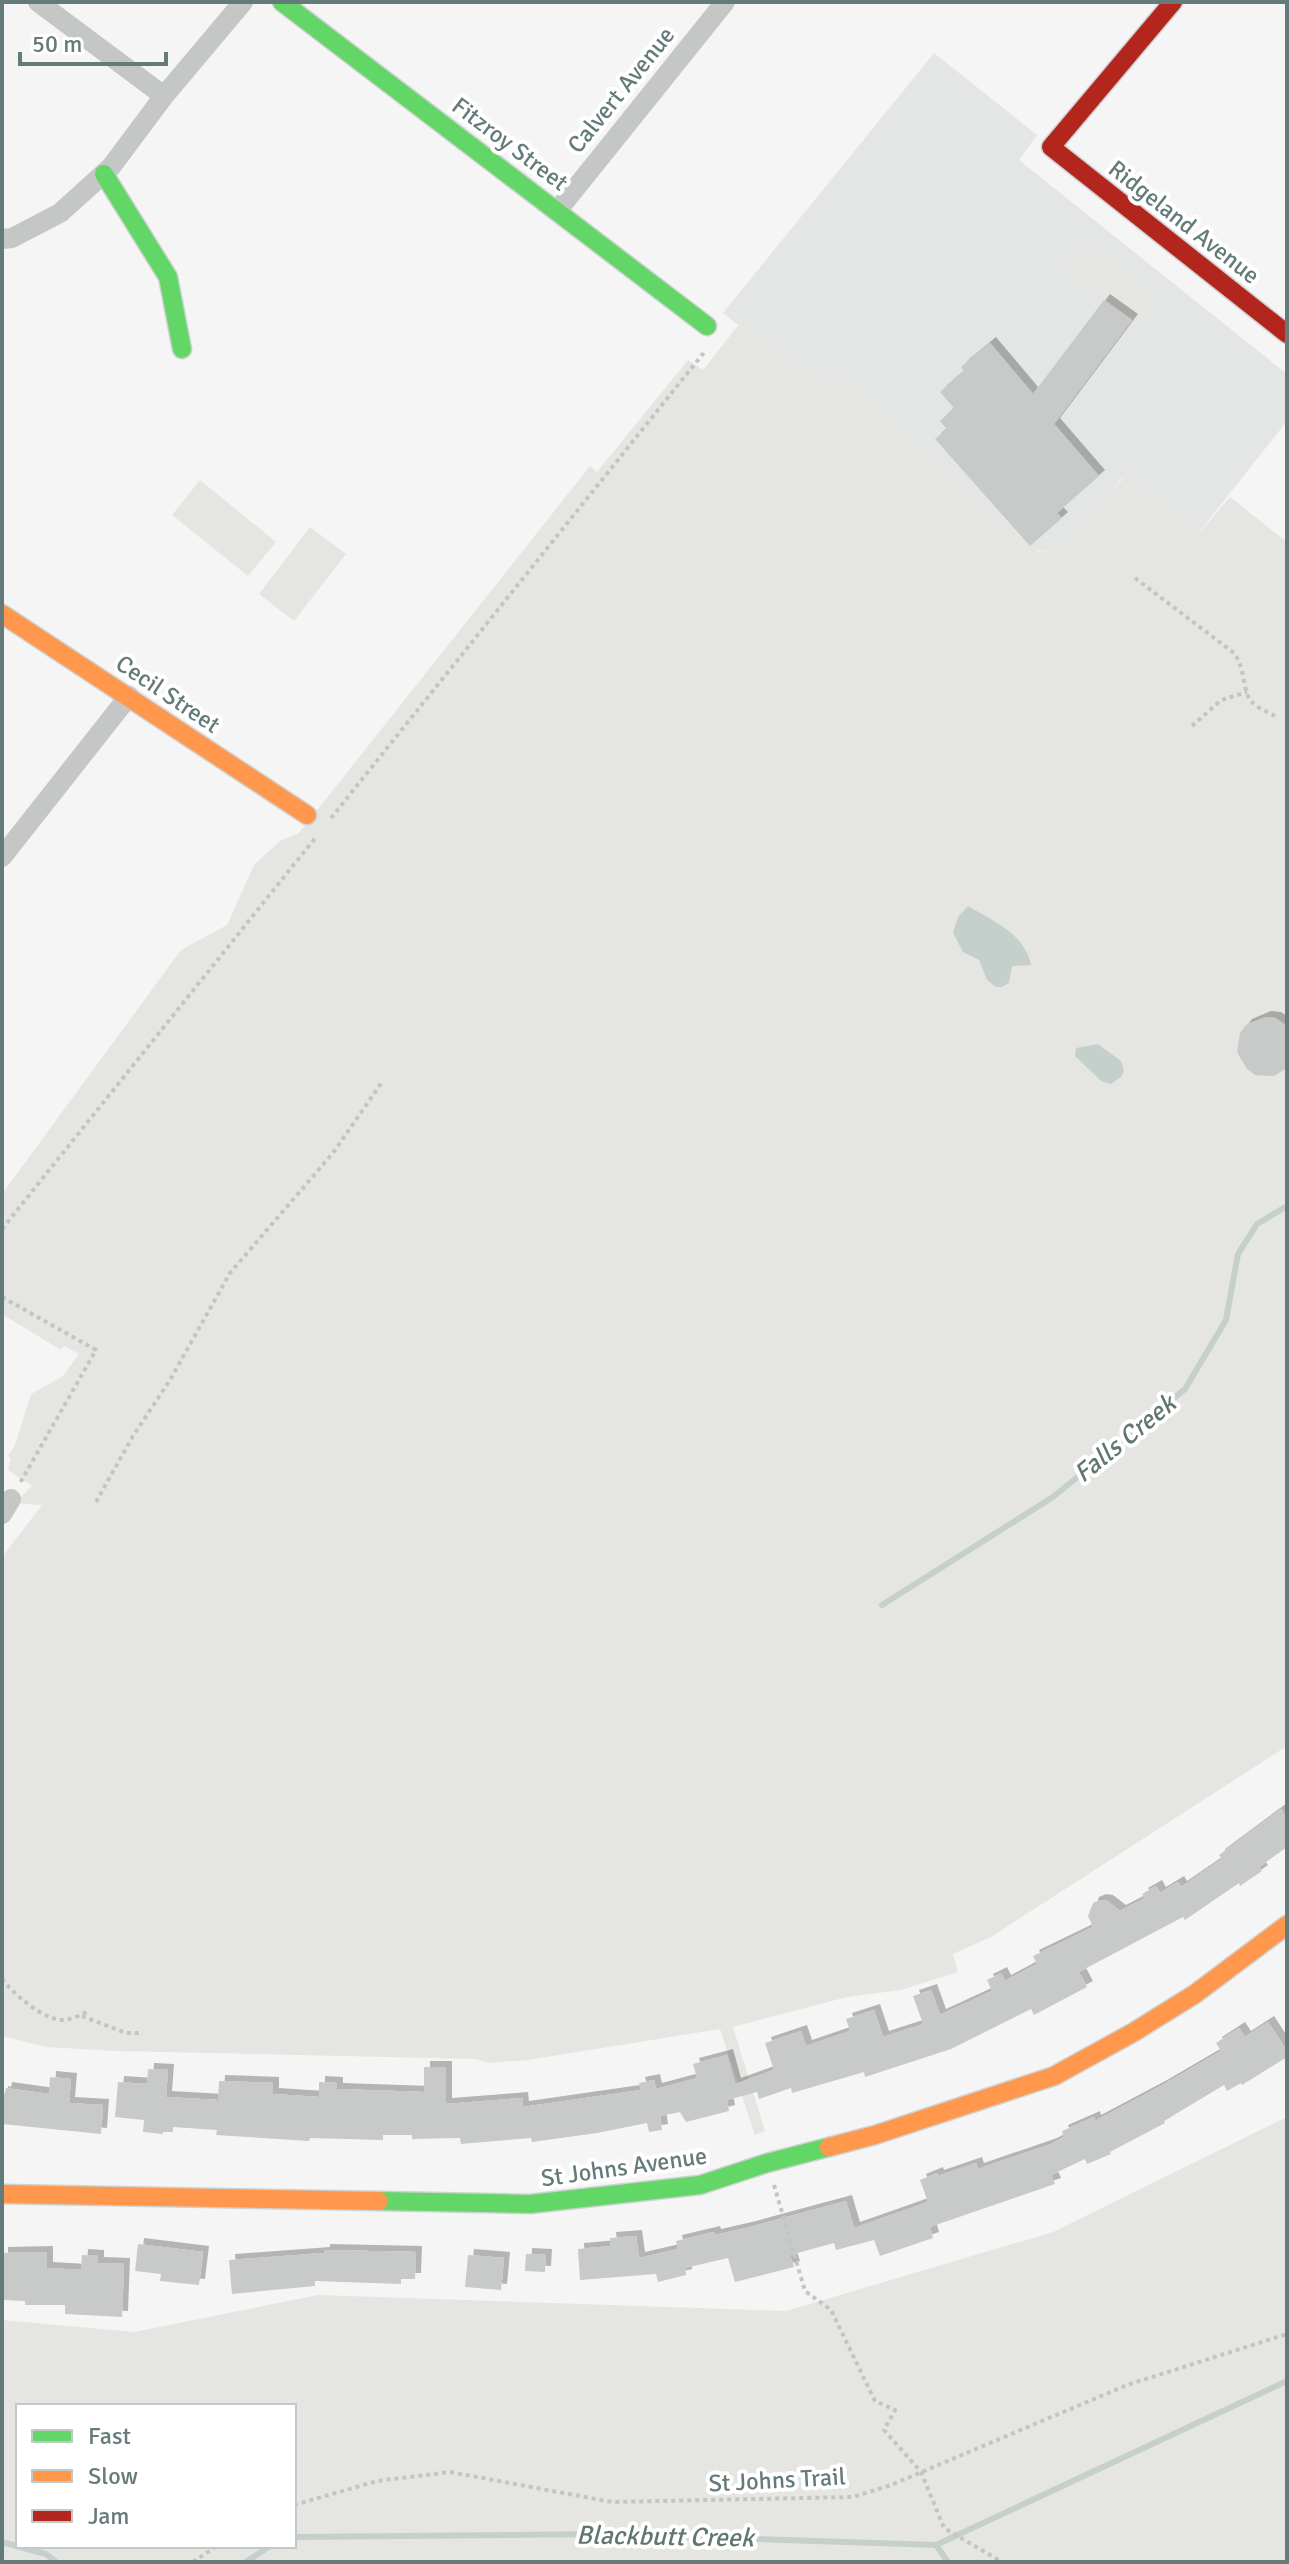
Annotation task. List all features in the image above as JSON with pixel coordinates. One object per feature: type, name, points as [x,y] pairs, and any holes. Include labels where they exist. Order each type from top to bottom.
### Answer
[{"type":"street","points":[[38,2],[164,96]]},
{"type":"street","points":[[2,239],[12,238],[60,213],[104,174],[243,2]]},
{"type":"street","name":"Fitzroy Street","points":[[282,2],[707,326]]},
{"type":"street","name":"Calvert Avenue","points":[[558,210],[725,2]]},
{"type":"street","name":"Ridgeland Avenue","points":[[1173,2],[1051,147],[1287,334]]},
{"type":"street","points":[[104,174],[168,277],[182,349]]},
{"type":"street","name":"Cecil Street","points":[[2,614],[307,815]]},
{"type":"street","points":[[2,857],[129,696]]},
{"type":"street","name":"St Johns Avenue","points":[[2,2194],[530,2204],[700,2185],[767,2163],[875,2135],[1054,2076],[1195,1994],[1287,1925]]},
{"type":"path","points":[[2,1229],[719,335],[707,326]]},
{"type":"path","points":[[1135,578],[1234,653],[1242,663],[1251,701],[1275,716]]},
{"type":"path","points":[[1192,726],[1221,700],[1247,692]]},
{"type":"path","points":[[96,1502],[230,1273],[333,1153],[382,1082]]},
{"type":"path","points":[[2,1297],[96,1350],[6,1506]]},
{"type":"path","points":[[2,1979],[17,1996],[50,2018],[61,2020],[87,2012]]},
{"type":"path","points":[[79,2015],[126,2033],[143,2033]]},
{"type":"path","points":[[767,2163],[805,2291],[831,2310],[875,2401],[895,2410],[884,2430],[921,2472],[944,2528],[1002,2562]]},
{"type":"path","name":"St Johns Trail","points":[[296,2504],[377,2481],[450,2472],[612,2502],[853,2497],[891,2485],[1127,2385],[1287,2334]]},
{"type":"path","points":[[193,2562],[214,2548]]},
{"type":"shaded area","points":[[934,53],[1037,135],[1019,160],[1287,374],[1287,421],[1196,536],[1122,478],[1068,549],[1024,552],[723,313]]},
{"type":"shaded area","points":[[1087,243],[1155,299],[1135,324],[1066,268]]},
{"type":"shaded area","points":[[740,323],[810,378],[838,376],[990,514],[1038,552],[1064,548],[1125,476],[1198,534],[1230,497],[1287,542],[1287,1746],[991,1937],[953,1954],[958,1972],[901,1990],[847,1997],[733,2027],[765,2131],[755,2135],[720,2029],[528,2060],[488,2063],[477,2059],[116,2051],[46,2047],[2,2036],[2,1557],[42,1505],[15,1503],[32,1486],[8,1470],[11,1458],[8,1456],[15,1445],[31,1394],[63,1376],[79,1354],[64,1346],[61,1350],[2,1314],[2,1194],[181,950],[227,925],[254,865],[280,841],[299,833],[590,466],[597,472],[688,360],[703,370]]},
{"type":"shaded area","points":[[200,480],[276,542],[248,576],[172,515]]},
{"type":"shaded area","points":[[310,527],[346,554],[294,621],[259,594]]},
{"type":"shaded area","points":[[968,906],[1007,930],[1028,954],[1031,965],[1012,966],[1009,983],[1002,987],[996,987],[987,980],[979,960],[963,952],[953,933],[958,917]]},
{"type":"shaded area","points":[[1098,1044],[1121,1061],[1124,1070],[1122,1076],[1111,1084],[1101,1081],[1075,1056],[1076,1048]]},
{"type":"shaded area","points":[[1287,2117],[1287,2562],[2,2562],[2,2320],[134,2332],[318,2295],[786,2311],[1053,2232]]},
{"type":"building","points":[[1104,300],[1132,320],[1054,424],[1099,476],[1057,513],[1062,518],[1030,546],[935,439],[947,429],[940,421],[954,408],[940,392],[964,371],[961,367],[990,343],[1033,394]]},
{"type":"building","points":[[1265,1017],[1275,1018],[1287,1026],[1287,1068],[1274,1076],[1255,1075],[1247,1069],[1237,1052],[1240,1033],[1246,1025]]},
{"type":"building","points":[[1281,1809],[1287,1819],[1287,1847],[1259,1867],[1262,1871],[1185,1920],[1183,1917],[1079,1972],[1087,1987],[1034,2015],[1031,2009],[951,2049],[865,2077],[864,2072],[792,2093],[791,2088],[759,2099],[757,2092],[727,2100],[729,2111],[686,2122],[680,2112],[660,2116],[662,2130],[649,2132],[647,2123],[532,2142],[531,2138],[461,2144],[460,2138],[412,2139],[412,2135],[383,2135],[383,2140],[310,2138],[309,2141],[216,2135],[217,2130],[173,2127],[173,2132],[163,2134],[143,2132],[144,2120],[115,2117],[118,2082],[147,2084],[148,2069],[168,2070],[166,2097],[218,2100],[219,2081],[273,2083],[273,2094],[319,2097],[319,2082],[337,2083],[337,2089],[424,2092],[424,2067],[446,2067],[446,2104],[522,2098],[523,2107],[641,2090],[639,2083],[654,2080],[656,2089],[697,2078],[693,2064],[727,2055],[735,2084],[774,2070],[765,2043],[801,2031],[806,2046],[850,2031],[846,2019],[874,2010],[883,2037],[923,2024],[913,1996],[931,1990],[940,2015],[992,1991],[987,1980],[1001,1973],[1005,1981],[1037,1964],[1033,1956],[1093,1927],[1088,1916],[1093,1903],[1107,1901],[1120,1911],[1145,1898],[1142,1894],[1156,1886],[1160,1893],[1178,1882],[1181,1887],[1222,1859],[1219,1855]]},
{"type":"building","points":[[1268,2022],[1287,2051],[1287,2057],[1242,2085],[1227,2091],[1224,2085],[1111,2154],[1087,2164],[1085,2159],[1051,2175],[1055,2184],[930,2227],[933,2238],[880,2256],[874,2240],[836,2250],[834,2243],[790,2255],[794,2267],[735,2282],[728,2258],[685,2268],[686,2275],[658,2282],[656,2274],[580,2280],[578,2249],[611,2246],[610,2238],[636,2236],[639,2258],[678,2249],[676,2241],[746,2228],[846,2201],[854,2228],[928,2202],[920,2180],[976,2163],[978,2169],[1051,2144],[1064,2137],[1062,2131],[1094,2117],[1095,2121],[1221,2051],[1216,2043],[1239,2028],[1245,2037]]},
{"type":"building","points":[[50,2077],[71,2079],[69,2103],[103,2105],[101,2134],[2,2124],[2,2092],[5,2093],[6,2088],[49,2094]]},
{"type":"building","points":[[138,2244],[203,2252],[199,2285],[160,2281],[161,2274],[135,2271]]},
{"type":"building","points":[[324,2250],[416,2252],[415,2279],[401,2279],[401,2284],[315,2281],[315,2286],[232,2294],[229,2260],[324,2253]]},
{"type":"building","points":[[47,2252],[47,2268],[81,2270],[82,2255],[98,2256],[98,2263],[124,2264],[122,2317],[65,2314],[65,2305],[25,2305],[25,2301],[2,2300],[2,2253]]},
{"type":"building","points":[[526,2254],[546,2255],[545,2272],[525,2271]]},
{"type":"building","points":[[468,2255],[504,2258],[501,2290],[465,2287]]},
{"type":"waterway","name":"Falls Creek","points":[[882,1605],[1053,1497],[1185,1389],[1226,1320],[1238,1254],[1257,1224],[1287,1206]]},
{"type":"waterway","name":"Blackbutt Creek","points":[[296,2537],[603,2534],[936,2545],[1287,2381]]},
{"type":"waterway","points":[[2,2542],[16,2546]]},
{"type":"waterway","points":[[936,2545],[948,2562]]},
{"type":"waterway","points":[[24,2548],[46,2554],[56,2562]]},
{"type":"waterway","name":"Blackbutt Creek","points":[[246,2562],[267,2548]]},
{"type":"traffic: fast","points":[[282,2],[707,326]]},
{"type":"traffic: fast","points":[[104,174],[168,277],[182,349]]},
{"type":"traffic: fast","points":[[379,2201],[530,2204],[700,2185],[829,2147]]},
{"type":"traffic: slow","points":[[2,614],[307,815]]},
{"type":"traffic: slow","points":[[829,2147],[1054,2076],[1195,1994],[1287,1925]]},
{"type":"traffic: slow","points":[[2,2194],[379,2201]]},
{"type":"traffic: jam","points":[[1173,2],[1051,147],[1287,334]]}]
